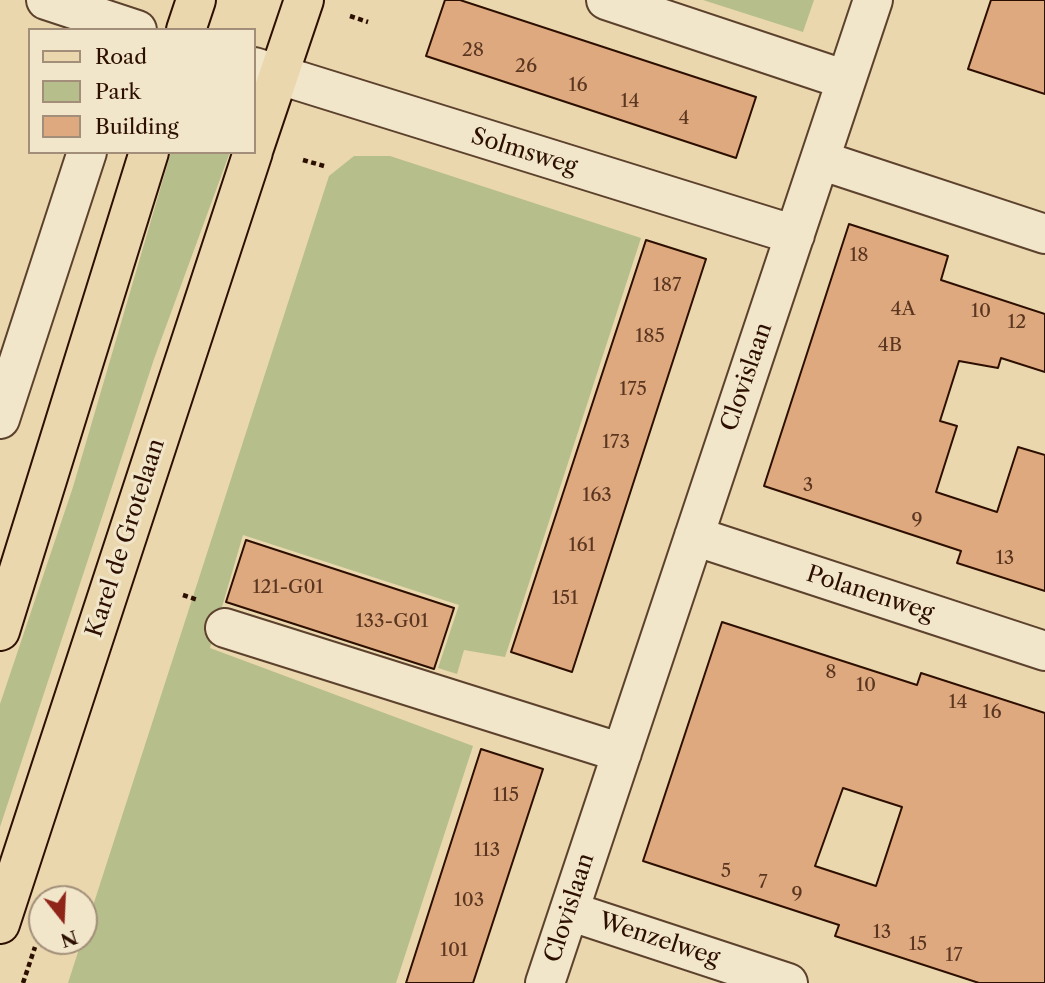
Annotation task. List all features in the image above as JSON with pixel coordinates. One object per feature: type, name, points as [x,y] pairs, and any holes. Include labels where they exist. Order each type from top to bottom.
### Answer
[{"type":"main road","points":[[187,28],[196,0]]},
{"type":"main road","name":"Karel de Grotelaan","points":[[256,132],[266,71],[304,0]]},
{"type":"main road","points":[[0,631],[148,154]]},
{"type":"main road","name":"Karel de Grotelaan","points":[[0,924],[252,154]]},
{"type":"street","points":[[46,0],[131,21]]},
{"type":"street","points":[[606,0],[846,80]]},
{"type":"street","name":"Clovislaan","points":[[545,983],[873,0]]},
{"type":"street","name":"Solmsweg","points":[[266,71],[794,235]]},
{"type":"street","points":[[0,419],[86,154]]},
{"type":"street","points":[[820,160],[1045,234]]},
{"type":"street","name":"Polanenweg","points":[[694,536],[1045,651]]},
{"type":"street","points":[[225,628],[622,753]]},
{"type":"street","name":"Wenzelweg","points":[[569,911],[788,983]]},
{"type":"path","points":[[350,16],[368,22]]},
{"type":"path","points":[[303,160],[324,166]]},
{"type":"path","points":[[23,983],[32,955]]},
{"type":"green space","points":[[703,0],[814,0],[803,32]]},
{"type":"green space","points":[[170,154],[229,154],[154,359],[0,827],[0,704],[73,487]]},
{"type":"green space","points":[[354,156],[390,156],[641,238],[505,657],[464,650],[457,674],[438,668],[459,605],[243,535],[210,648],[473,746],[396,983],[68,983],[77,955],[98,955],[98,890],[329,176]]},
{"type":"building","points":[[445,0],[460,0],[756,97],[736,158],[426,56]]},
{"type":"building","points":[[991,0],[1045,0],[1045,94],[968,69]]},
{"type":"building","points":[[849,224],[948,256],[941,280],[1045,314],[1045,372],[1001,358],[998,368],[959,361],[940,421],[957,426],[936,492],[997,512],[1018,447],[1045,455],[1045,591],[957,563],[961,551],[764,486]]},
{"type":"building","points":[[646,240],[706,259],[572,672],[511,652]]},
{"type":"building","points":[[246,540],[454,608],[434,669],[226,602]]},
{"type":"building","points":[[722,622],[917,685],[921,673],[1045,713],[1045,983],[979,983],[835,936],[839,925],[643,861]],"holes":[[[843,788],[902,807],[876,886],[815,866]]]},
{"type":"building","points":[[481,749],[543,769],[473,983],[406,983]]}]
